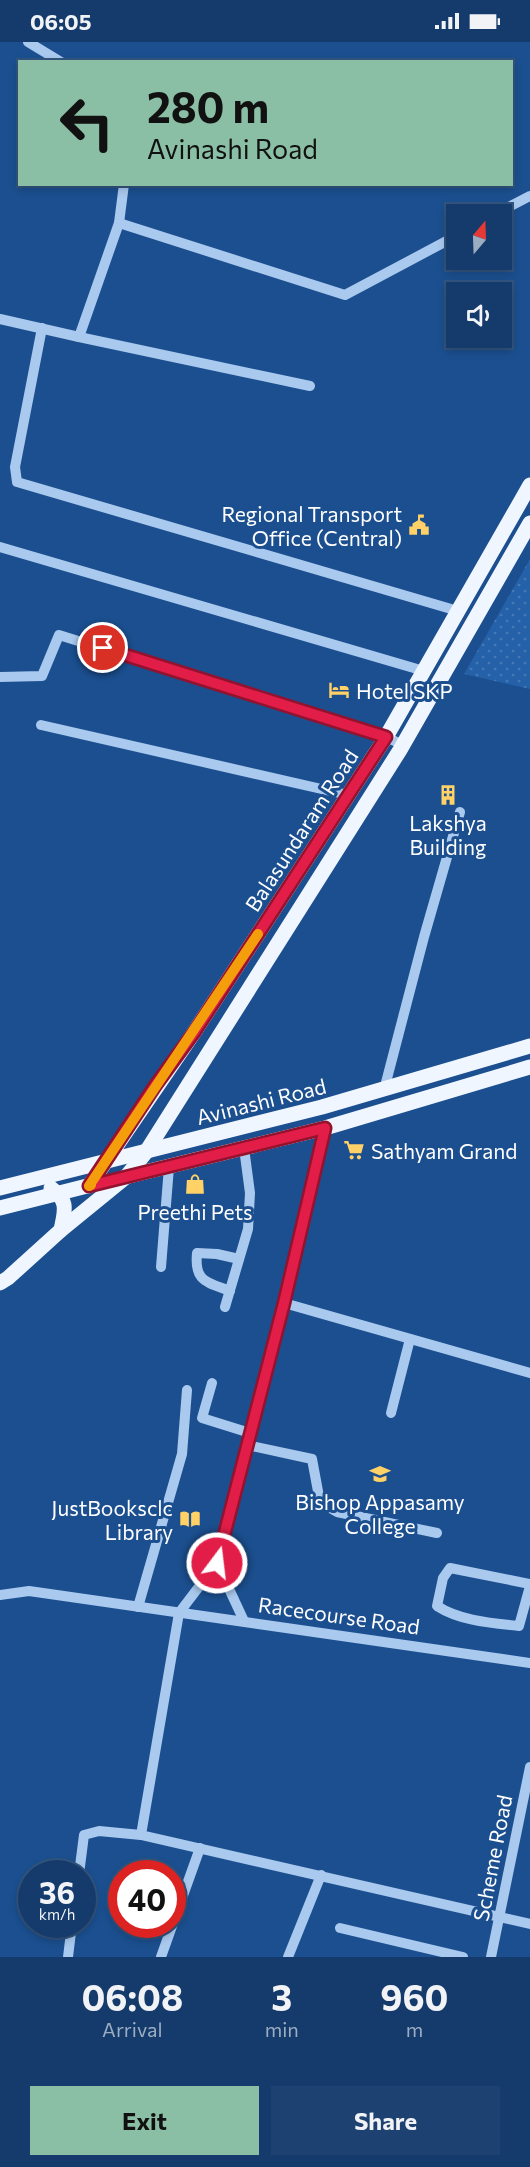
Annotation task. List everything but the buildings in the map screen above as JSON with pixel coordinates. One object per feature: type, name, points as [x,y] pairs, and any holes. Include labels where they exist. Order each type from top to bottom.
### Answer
[{"type":"main road","name":"Balasundaram Road","points":[[89,1186],[195,1031],[386,737],[530,485]]},
{"type":"main road","name":"Balasundaram Road","points":[[126,1177],[146,1152],[403,745],[530,523]]},
{"type":"main road","points":[[477,578],[494,587]]},
{"type":"main road","name":"Avinashi Road","points":[[0,1188],[384,1090],[530,1046]]},
{"type":"main road","name":"Avinashi Road","points":[[0,1208],[325,1128],[530,1067]]},
{"type":"main road","points":[[0,1283],[126,1177]]},
{"type":"main road","points":[[29,1180],[44,1183],[63,1198],[66,1210],[61,1230]]},
{"type":"street","points":[[28,42],[58,60]]},
{"type":"street","points":[[80,337],[118,223],[124,186]]},
{"type":"street","points":[[512,205],[530,196]]},
{"type":"street","points":[[118,223],[345,295],[446,241]]},
{"type":"street","points":[[0,319],[310,386]]},
{"type":"street","points":[[42,328],[15,467],[17,482],[459,612]]},
{"type":"street","points":[[0,548],[424,671]]},
{"type":"street","points":[[0,677],[42,676],[59,635],[386,737],[403,745]]},
{"type":"street","points":[[41,725],[348,795]]},
{"type":"street","points":[[384,1090],[460,812]]},
{"type":"street","points":[[141,1834],[180,1613],[217,1563],[284,1303],[325,1128]]},
{"type":"street","points":[[225,1307],[248,1229],[250,1193],[244,1148]]},
{"type":"street","points":[[161,1267],[169,1167]]},
{"type":"street","points":[[230,1290],[205,1281],[198,1275],[195,1265],[196,1253],[217,1254],[239,1259]]},
{"type":"street","points":[[284,1303],[530,1372]]},
{"type":"street","points":[[391,1413],[410,1339]]},
{"type":"street","points":[[212,1383],[202,1418],[250,1433]]},
{"type":"street","points":[[138,1607],[182,1454],[187,1390]]},
{"type":"street","points":[[247,1445],[312,1459],[320,1502],[337,1512],[437,1533]]},
{"type":"street","points":[[217,1563],[244,1621]]},
{"type":"street","points":[[450,1568],[530,1585],[519,1626],[488,1623],[447,1612],[437,1606],[443,1578],[450,1568]]},
{"type":"street","name":"Racecourse Road","points":[[0,1595],[29,1591],[530,1663]]},
{"type":"street","name":"Scheme Road","points":[[491,1957],[530,1767]]},
{"type":"street","points":[[81,1860],[84,1835],[99,1831],[141,1834],[530,1923]]},
{"type":"street","points":[[161,1957],[200,1848]]},
{"type":"street","points":[[288,1957],[321,1875]]},
{"type":"street","points":[[340,1929],[463,1957]]},
{"type":"street","points":[[68,1957],[70,1938]]},
{"type":"shaded area","points":[[530,559],[530,689],[464,674]]},
{"type":"slow traffic","points":[[91,1185],[89,1186],[258,934]]},
{"type":"place","name":"Regional Transport Office (Central)","points":[[419,525]]},
{"type":"place","name":"Hotel SKP","points":[[339,690]]},
{"type":"place","name":"Lakshya Building","points":[[448,795]]},
{"type":"place","name":"Sathyam Grand","points":[[354,1150]]},
{"type":"place","name":"Preethi Pets","points":[[195,1184]]},
{"type":"place","name":"Bishop Appasamy College","points":[[380,1474]]},
{"type":"place","name":"JustBooksclc Library","points":[[190,1519]]},
{"type":"route","points":[[103,648],[386,737],[195,1031],[155,1086],[89,1186],[325,1128],[284,1303],[217,1563]]}]
